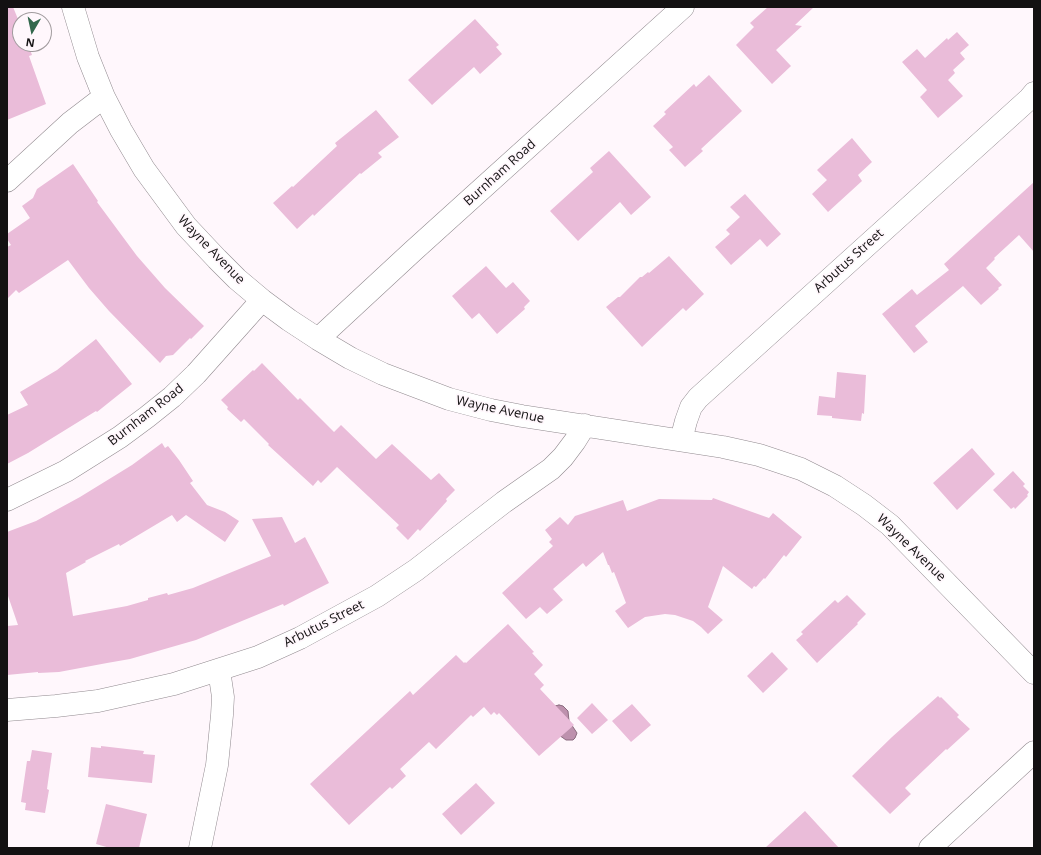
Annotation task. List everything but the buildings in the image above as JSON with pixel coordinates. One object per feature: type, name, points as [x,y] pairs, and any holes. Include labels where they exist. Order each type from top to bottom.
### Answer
[{"type":"street","name":"Wayne Avenue","points":[[73,7],[88,57],[104,97],[121,130],[144,169],[186,226],[237,279],[262,300],[318,339],[350,358],[383,374],[449,399],[514,415],[681,440],[759,455],[801,469],[835,486],[864,505],[890,525],[1034,673]]},
{"type":"street","name":"Burnham Road","points":[[318,339],[683,7]]},
{"type":"street","name":"Arbutus Street","points":[[681,440],[691,407],[698,398],[1034,93]]},
{"type":"street","points":[[7,181],[70,123],[104,97]]},
{"type":"street","name":"Burnham Road","points":[[7,500],[73,467],[120,437],[147,417],[172,397],[196,374],[262,300]]},
{"type":"street","name":"Arbutus Street","points":[[7,710],[98,701],[174,684],[258,656],[300,638],[377,596],[416,570],[504,502],[551,469],[567,452],[585,426]]},
{"type":"street","points":[[200,848],[216,765],[222,715],[223,698],[219,670]]},
{"type":"street","points":[[930,848],[1034,752]]},
{"type":"shaded area","points":[[555,706],[563,706],[568,711],[569,721],[577,733],[573,740],[566,740],[556,733]]}]
